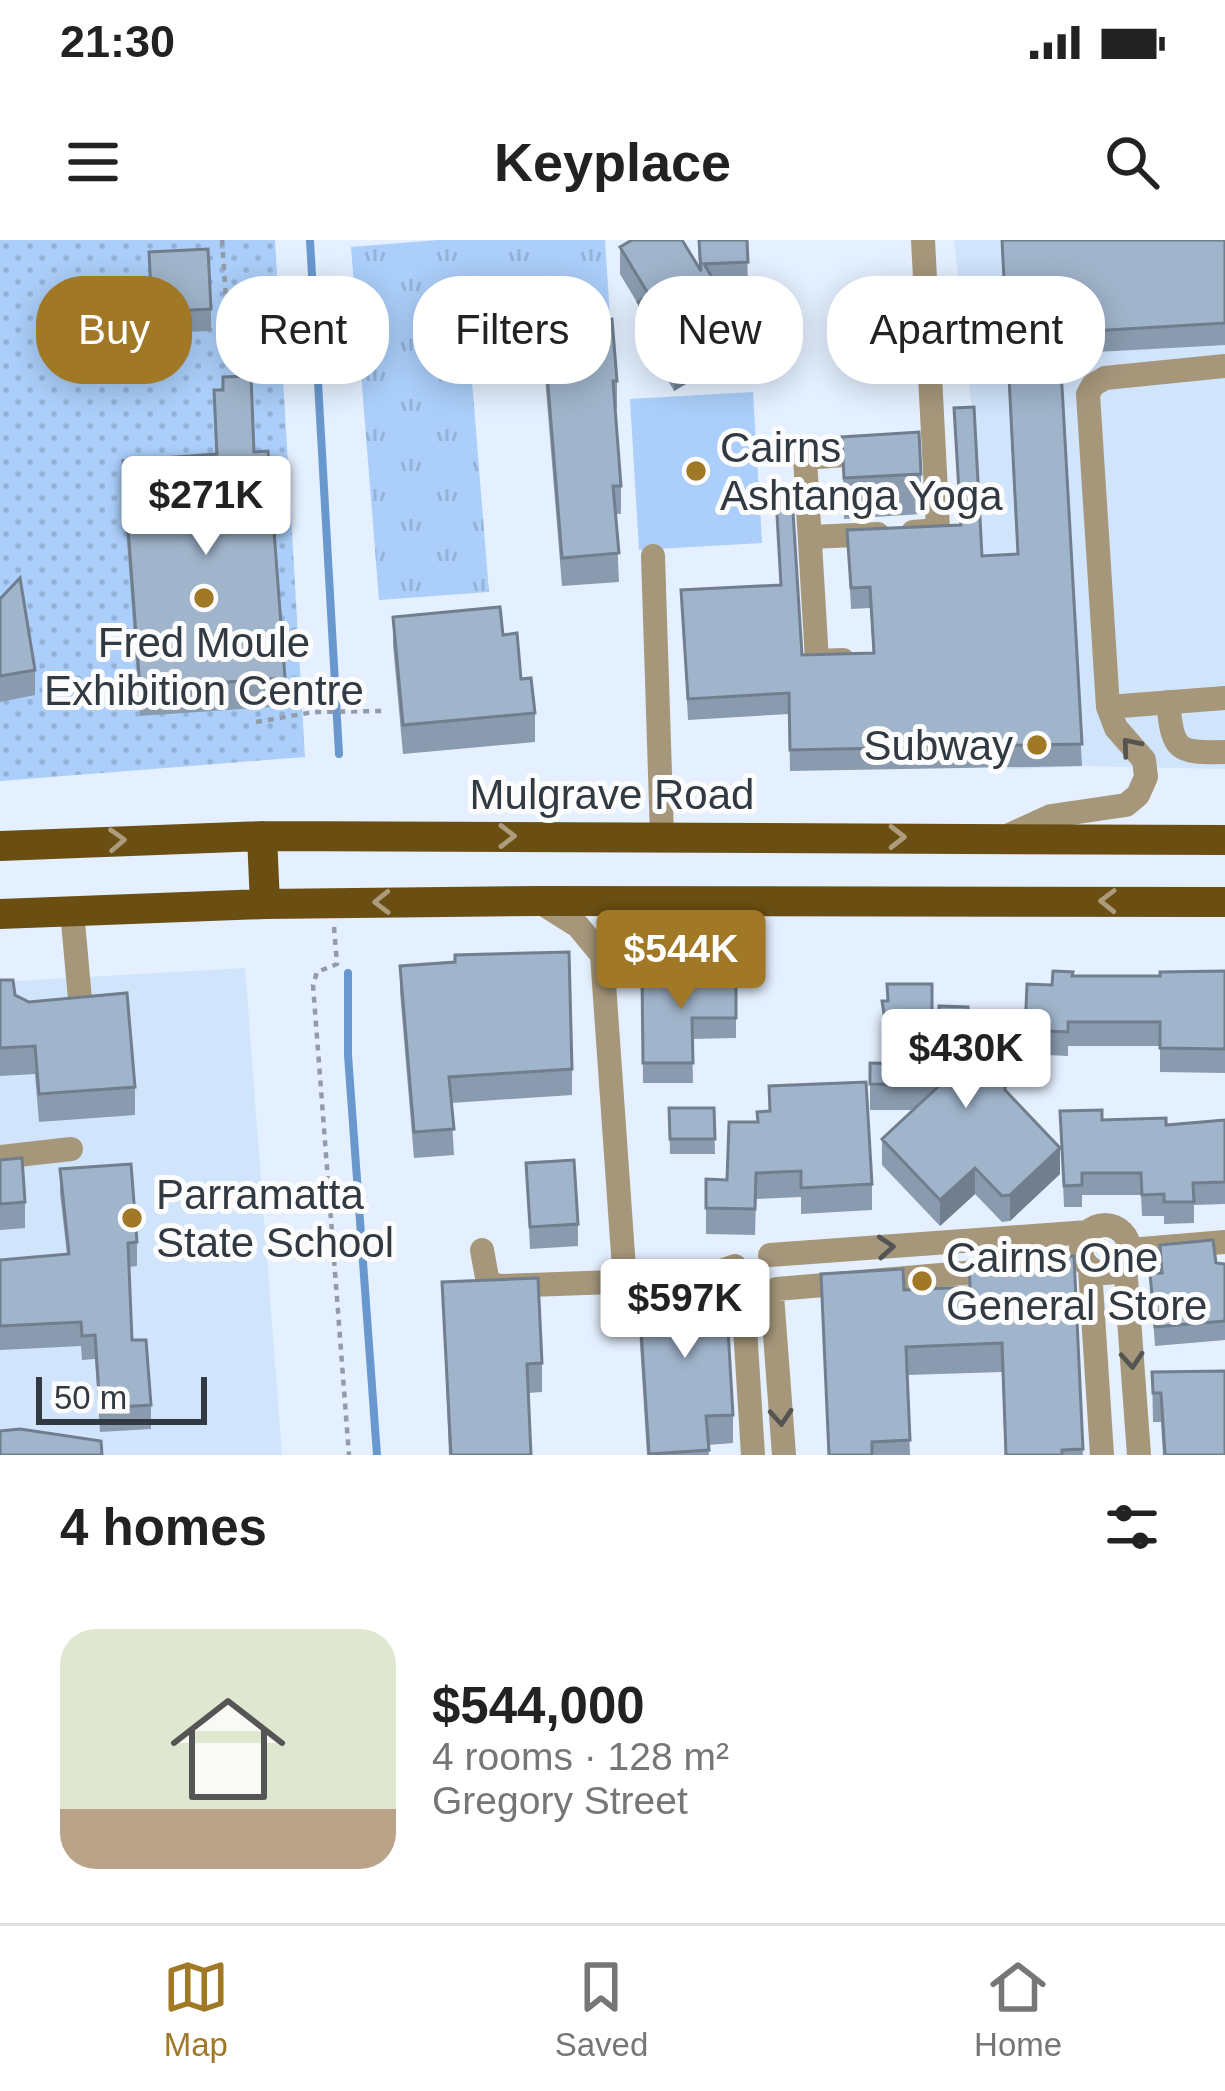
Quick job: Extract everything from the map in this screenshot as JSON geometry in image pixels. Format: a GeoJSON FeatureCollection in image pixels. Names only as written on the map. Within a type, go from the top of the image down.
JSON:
{"type":"FeatureCollection","features":[{"type":"Feature","properties":{"kind":"main road","name":"Mulgrave Road"},"geometry":{"type":"LineString","coordinates":[[0,847],[262,836],[1225,840]]}},
{"type":"Feature","properties":{"kind":"main road"},"geometry":{"type":"LineString","coordinates":[[262,836],[265,904]]}},
{"type":"Feature","properties":{"kind":"main road"},"geometry":{"type":"LineString","coordinates":[[0,914],[332,903],[1225,902]]}},
{"type":"Feature","properties":{"kind":"street"},"geometry":{"type":"LineString","coordinates":[[810,537],[938,530],[911,451],[923,240]]}},
{"type":"Feature","properties":{"kind":"street"},"geometry":{"type":"LineString","coordinates":[[1003,838],[1051,816],[1126,806],[1138,795],[1146,777],[1144,760],[1116,728],[1108,707],[1088,394],[1106,378],[1225,366]]}},
{"type":"Feature","properties":{"kind":"street"},"geometry":{"type":"LineString","coordinates":[[854,659],[817,661],[805,458],[911,451]]}},
{"type":"Feature","properties":{"kind":"street"},"geometry":{"type":"LineString","coordinates":[[653,556],[662,836]]}},
{"type":"Feature","properties":{"kind":"street"},"geometry":{"type":"LineString","coordinates":[[1108,707],[1225,698]]}},
{"type":"Feature","properties":{"kind":"street"},"geometry":{"type":"LineString","coordinates":[[1168,702],[1172,738],[1178,748],[1225,752]]}},
{"type":"Feature","properties":{"kind":"street"},"geometry":{"type":"LineString","coordinates":[[538,901],[578,926],[602,956],[625,1282]]}},
{"type":"Feature","properties":{"kind":"street"},"geometry":{"type":"LineString","coordinates":[[602,956],[626,931],[730,902]]}},
{"type":"Feature","properties":{"kind":"street"},"geometry":{"type":"LineString","coordinates":[[71,910],[81,1010]]}},
{"type":"Feature","properties":{"kind":"street"},"geometry":{"type":"LineString","coordinates":[[0,1157],[71,1149]]}},
{"type":"Feature","properties":{"kind":"street"},"geometry":{"type":"LineString","coordinates":[[753,1455],[738,1284],[754,1252],[770,1256],[1088,1232],[1103,1225],[1119,1229],[1127,1257],[1138,1455]]}},
{"type":"Feature","properties":{"kind":"street"},"geometry":{"type":"LineString","coordinates":[[1088,1232],[1079,1266],[1102,1455]]}},
{"type":"Feature","properties":{"kind":"street"},"geometry":{"type":"LineString","coordinates":[[1079,1266],[1112,1273],[1127,1257],[1225,1242]]}},
{"type":"Feature","properties":{"kind":"street"},"geometry":{"type":"LineString","coordinates":[[482,1250],[485,1278],[494,1286],[699,1279],[738,1284],[758,1300],[774,1292],[1014,1269]]}},
{"type":"Feature","properties":{"kind":"street"},"geometry":{"type":"LineString","coordinates":[[770,1256],[781,1274],[774,1292],[784,1455]]}},
{"type":"Feature","properties":{"kind":"path"},"geometry":{"type":"LineString","coordinates":[[222,240],[224,276]]}},
{"type":"Feature","properties":{"kind":"path"},"geometry":{"type":"LineString","coordinates":[[256,722],[314,712],[382,710]]}},
{"type":"Feature","properties":{"kind":"path"},"geometry":{"type":"LineString","coordinates":[[332,903],[337,964],[317,972],[313,985],[349,1455]]}},
{"type":"Feature","properties":{"kind":"shaded area"},"geometry":{"type":"Polygon","coordinates":[[[954,240],[1225,240],[1225,769],[1082,766],[994,770],[969,384],[1105,384],[1105,276],[958,276],[954,240]]]}},
{"type":"Feature","properties":{"kind":"shaded area","name":"Parramatta State School"},"geometry":{"type":"Polygon","coordinates":[[[245,968],[282,1455],[0,1455],[0,982],[245,968]]]}},
{"type":"Feature","properties":{"kind":"green space"},"geometry":{"type":"Polygon","coordinates":[[[0,240],[275,240],[277,276],[216,276],[216,384],[283,384],[305,757],[0,781],[0,240]]]}},
{"type":"Feature","properties":{"kind":"green space"},"geometry":{"type":"Polygon","coordinates":[[[438,240],[605,240],[607,276],[413,276],[413,384],[472,384],[489,592],[379,600],[362,384],[389,384],[389,276],[353,276],[351,247],[438,240]]]}},
{"type":"Feature","properties":{"kind":"green space","name":"Cairns Ashtanga Yoga"},"geometry":{"type":"Polygon","coordinates":[[[753,392],[762,543],[639,550],[630,399],[753,392]]]}},
{"type":"Feature","properties":{"kind":"building"},"geometry":{"type":"Polygon","coordinates":[[[632,240],[682,240],[701,271],[699,240],[747,240],[748,262],[704,264],[711,276],[638,276],[620,247],[632,240]]]}},
{"type":"Feature","properties":{"kind":"building"},"geometry":{"type":"Polygon","coordinates":[[[1002,240],[1225,240],[1225,323],[1105,330],[1105,276],[1004,276],[1002,240]]]}},
{"type":"Feature","properties":{"kind":"building"},"geometry":{"type":"Polygon","coordinates":[[[208,249],[211,309],[192,310],[192,276],[150,276],[149,252],[208,249]]]}},
{"type":"Feature","properties":{"kind":"building"},"geometry":{"type":"Polygon","coordinates":[[[611,319],[621,486],[613,486],[619,553],[562,558],[548,384],[611,384],[611,319]]]}},
{"type":"Feature","properties":{"kind":"building","name":"Fred Moule Exhibition Centre"},"geometry":{"type":"Polygon","coordinates":[[[223,384],[251,384],[254,452],[268,451],[285,678],[140,688],[123,461],[217,454],[214,390],[223,390],[223,384]]]}},
{"type":"Feature","properties":{"kind":"building"},"geometry":{"type":"Polygon","coordinates":[[[1009,384],[1062,384],[1082,744],[790,750],[789,693],[688,699],[681,590],[781,585],[776,497],[792,496],[802,655],[874,653],[870,587],[851,588],[847,530],[961,525],[954,408],[974,407],[982,556],[1018,554],[1009,384]]]}},
{"type":"Feature","properties":{"kind":"building"},"geometry":{"type":"Polygon","coordinates":[[[919,432],[921,474],[844,478],[842,437],[919,432]]]}},
{"type":"Feature","properties":{"kind":"building"},"geometry":{"type":"Polygon","coordinates":[[[20,578],[35,670],[0,676],[0,599],[20,578]]]}},
{"type":"Feature","properties":{"kind":"building"},"geometry":{"type":"Polygon","coordinates":[[[500,607],[503,635],[517,633],[521,679],[531,678],[535,713],[403,725],[393,617],[500,607]]]}},
{"type":"Feature","properties":{"kind":"building"},"geometry":{"type":"Polygon","coordinates":[[[569,952],[572,1069],[449,1077],[454,1129],[414,1132],[400,966],[455,962],[455,955],[569,952]]]}},
{"type":"Feature","properties":{"kind":"building"},"geometry":{"type":"Polygon","coordinates":[[[1053,971],[1073,972],[1072,976],[1160,976],[1160,972],[1225,971],[1225,1049],[1160,1048],[1160,1022],[1068,1022],[1068,1032],[1025,1030],[1027,984],[1052,985],[1053,971]]]}},
{"type":"Feature","properties":{"kind":"building"},"geometry":{"type":"Polygon","coordinates":[[[642,973],[736,976],[736,1018],[692,1018],[693,1063],[643,1063],[642,973]]]}},
{"type":"Feature","properties":{"kind":"building"},"geometry":{"type":"Polygon","coordinates":[[[0,980],[13,980],[15,995],[29,1002],[127,993],[135,1087],[39,1094],[35,1046],[0,1048],[0,980]]]}},
{"type":"Feature","properties":{"kind":"building"},"geometry":{"type":"Polygon","coordinates":[[[887,984],[932,984],[932,1033],[887,1033],[882,1001],[888,1001],[887,984]]]}},
{"type":"Feature","properties":{"kind":"building"},"geometry":{"type":"Polygon","coordinates":[[[939,1006],[968,1007],[968,1015],[1005,1016],[1005,1090],[1060,1148],[1010,1195],[1002,1196],[975,1168],[940,1200],[882,1139],[940,1085],[870,1084],[870,1063],[939,1064],[939,1006]]]}},
{"type":"Feature","properties":{"kind":"building"},"geometry":{"type":"Polygon","coordinates":[[[866,1082],[872,1184],[801,1188],[801,1171],[756,1173],[755,1209],[706,1208],[706,1179],[727,1180],[729,1122],[758,1122],[757,1112],[770,1111],[769,1086],[866,1082]]]}},
{"type":"Feature","properties":{"kind":"building"},"geometry":{"type":"Polygon","coordinates":[[[669,1108],[714,1108],[715,1139],[670,1139],[669,1108]]]}},
{"type":"Feature","properties":{"kind":"building"},"geometry":{"type":"Polygon","coordinates":[[[1102,1110],[1102,1120],[1166,1118],[1166,1125],[1225,1120],[1225,1182],[1193,1183],[1194,1202],[1164,1202],[1164,1194],[1142,1195],[1141,1173],[1082,1173],[1082,1185],[1064,1186],[1060,1111],[1102,1110]]]}},
{"type":"Feature","properties":{"kind":"building"},"geometry":{"type":"Polygon","coordinates":[[[22,1158],[25,1202],[0,1204],[0,1160],[22,1158]]]}},
{"type":"Feature","properties":{"kind":"building"},"geometry":{"type":"Polygon","coordinates":[[[574,1160],[578,1224],[530,1227],[526,1163],[574,1160]]]}},
{"type":"Feature","properties":{"kind":"building"},"geometry":{"type":"Polygon","coordinates":[[[131,1164],[137,1242],[128,1243],[132,1340],[146,1340],[151,1405],[100,1408],[95,1335],[82,1336],[81,1322],[0,1326],[0,1260],[69,1254],[60,1169],[131,1164]]]}},
{"type":"Feature","properties":{"kind":"building"},"geometry":{"type":"Polygon","coordinates":[[[1213,1240],[1216,1263],[1225,1264],[1225,1321],[1155,1327],[1150,1274],[1162,1273],[1160,1245],[1213,1240]]]}},
{"type":"Feature","properties":{"kind":"building"},"geometry":{"type":"Polygon","coordinates":[[[1074,1256],[1083,1449],[1062,1450],[1062,1455],[1006,1455],[1002,1343],[906,1347],[910,1440],[872,1442],[872,1455],[829,1455],[821,1274],[903,1269],[904,1290],[970,1287],[969,1261],[1074,1256]]]}},
{"type":"Feature","properties":{"kind":"building"},"geometry":{"type":"Polygon","coordinates":[[[538,1278],[542,1363],[527,1364],[531,1455],[451,1455],[442,1282],[538,1278]]]}},
{"type":"Feature","properties":{"kind":"building"},"geometry":{"type":"Polygon","coordinates":[[[725,1278],[733,1415],[706,1416],[709,1450],[649,1454],[638,1283],[725,1278]]]}},
{"type":"Feature","properties":{"kind":"building"},"geometry":{"type":"Polygon","coordinates":[[[1225,1371],[1225,1455],[1165,1455],[1161,1393],[1153,1393],[1152,1372],[1225,1371]]]}},
{"type":"Feature","properties":{"kind":"building"},"geometry":{"type":"Polygon","coordinates":[[[20,1429],[101,1441],[102,1455],[0,1455],[0,1431],[20,1429]]]}},
{"type":"Feature","properties":{"kind":"waterway"},"geometry":{"type":"LineString","coordinates":[[310,240],[339,754]]}},
{"type":"Feature","properties":{"kind":"waterway"},"geometry":{"type":"LineString","coordinates":[[348,973],[348,1055],[377,1455]]}},
{"type":"Feature","properties":{"kind":"place","name":"Cairns Ashtanga Yoga"},"geometry":{"type":"Point","coordinates":[696,471]}},
{"type":"Feature","properties":{"kind":"place","name":"Fred Moule Exhibition Centre"},"geometry":{"type":"Point","coordinates":[204,598]}},
{"type":"Feature","properties":{"kind":"place","name":"Subway"},"geometry":{"type":"Point","coordinates":[1037,745]}},
{"type":"Feature","properties":{"kind":"place","name":"Parramatta State School"},"geometry":{"type":"Point","coordinates":[132,1218]}},
{"type":"Feature","properties":{"kind":"place","name":"Cairns One General Store"},"geometry":{"type":"Point","coordinates":[922,1281]}}]}
